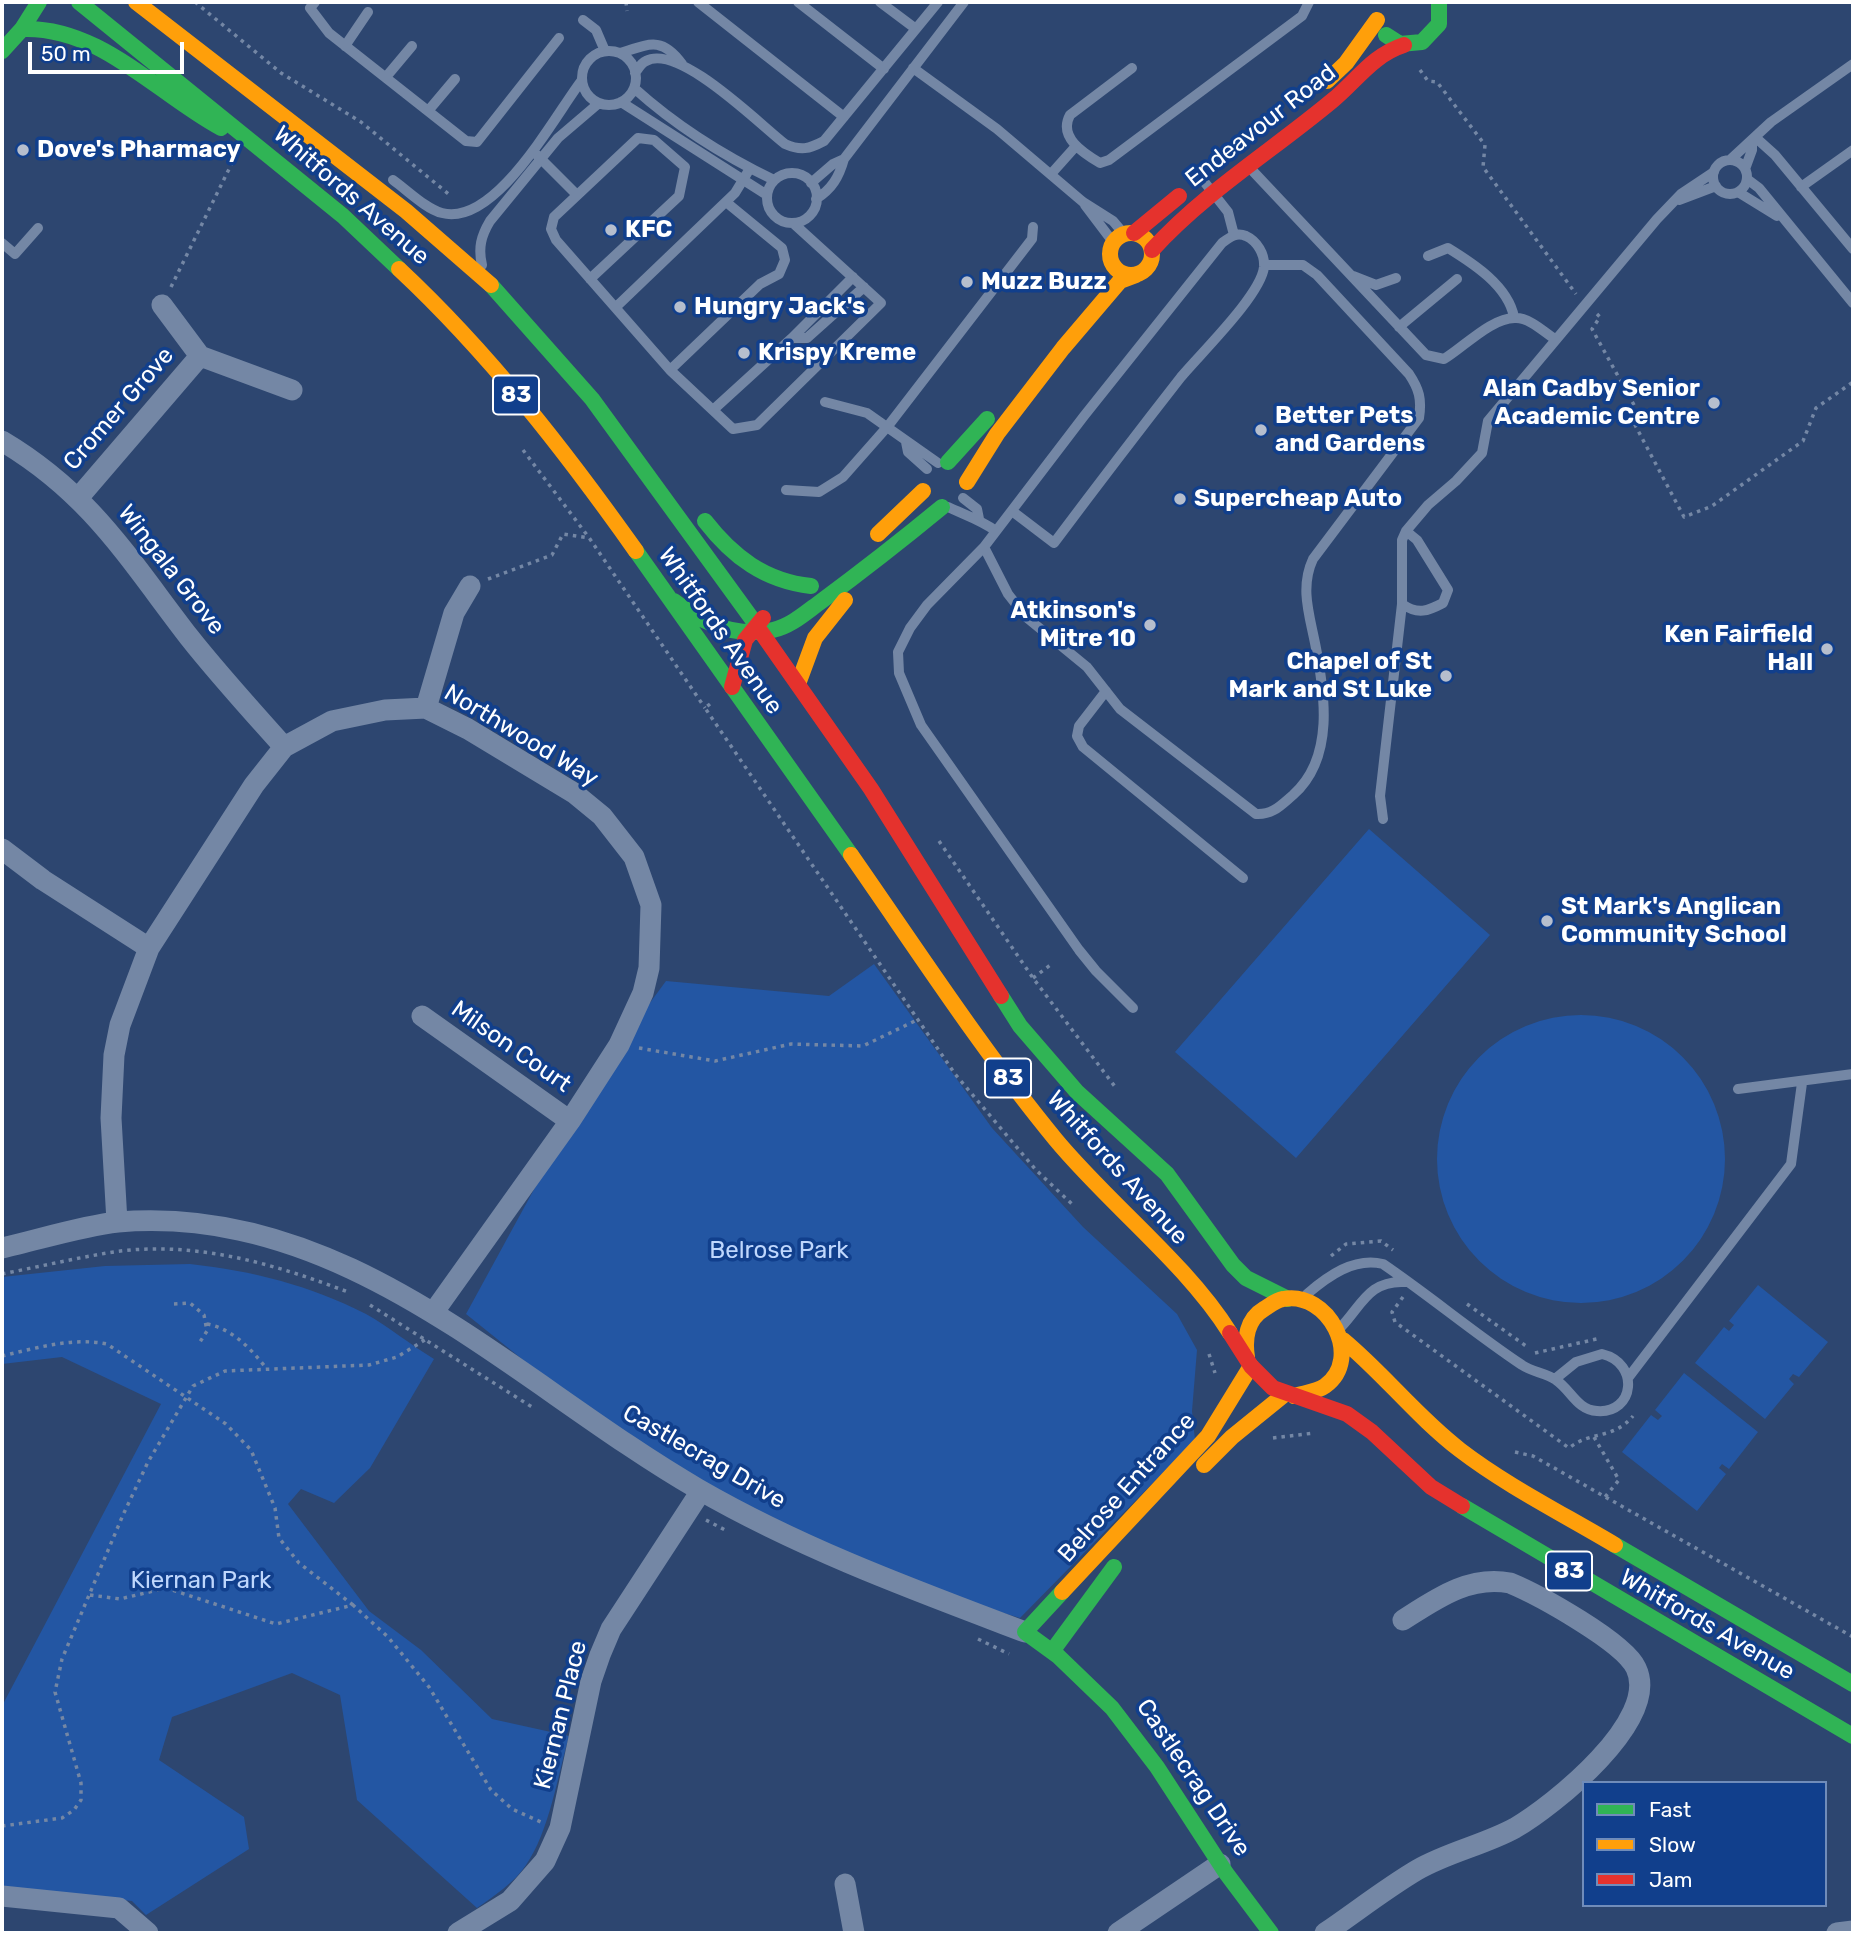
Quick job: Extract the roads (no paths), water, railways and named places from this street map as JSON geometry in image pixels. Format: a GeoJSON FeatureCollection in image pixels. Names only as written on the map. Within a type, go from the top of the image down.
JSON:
{"type":"FeatureCollection","features":[{"type":"Feature","properties":{"kind":"main road"},"geometry":{"type":"LineString","coordinates":[[2,51],[22,29],[39,2]]}},
{"type":"Feature","properties":{"kind":"main road","name":"Whitfords Avenue"},"geometry":{"type":"LineString","coordinates":[[79,2],[260,146],[384,253],[463,334],[580,472],[950,998],[1043,1124],[1105,1197],[1190,1281],[1263,1380],[1289,1395],[1347,1414],[1372,1432],[1431,1487],[1853,1736]]}},
{"type":"Feature","properties":{"kind":"main road","name":"Whitfords Avenue"},"geometry":{"type":"LineString","coordinates":[[136,2],[406,211],[485,280],[546,344],[625,442],[756,629],[798,684],[870,789],[1020,1026],[1077,1093],[1132,1139],[1167,1174],[1233,1265],[1246,1278],[1322,1311],[1403,1401],[1460,1450],[1516,1487],[1853,1684]]}},
{"type":"Feature","properties":{"kind":"main road"},"geometry":{"type":"LineString","coordinates":[[1438,2],[1439,24]]}},
{"type":"Feature","properties":{"kind":"main road"},"geometry":{"type":"LineString","coordinates":[[1439,24],[1455,2]]}},
{"type":"Feature","properties":{"kind":"main road"},"geometry":{"type":"LineString","coordinates":[[1378,3],[1377,20],[1389,39],[1404,45]]}},
{"type":"Feature","properties":{"kind":"main road","name":"Endeavour Road"},"geometry":{"type":"LineString","coordinates":[[1319,88],[1346,63],[1377,20]]}},
{"type":"Feature","properties":{"kind":"main road","name":"Endeavour Road"},"geometry":{"type":"LineString","coordinates":[[1152,250],[1177,221],[1336,98],[1384,54],[1404,45],[1425,41],[1439,24]]}},
{"type":"Feature","properties":{"kind":"main road"},"geometry":{"type":"LineString","coordinates":[[22,29],[39,26],[95,45],[190,113],[260,146]]}},
{"type":"Feature","properties":{"kind":"main road","name":"Endeavour Road"},"geometry":{"type":"LineString","coordinates":[[1124,236],[1207,175]]}},
{"type":"Feature","properties":{"kind":"main road"},"geometry":{"type":"LineString","coordinates":[[665,594],[688,614],[711,626],[737,632],[756,629],[794,621],[897,546],[965,490],[997,435],[1071,338],[1120,281],[1149,266],[1152,250],[1144,237],[1124,236],[1097,278]]}},
{"type":"Feature","properties":{"kind":"main road"},"geometry":{"type":"LineString","coordinates":[[1110,260],[1120,273],[1136,275]]}},
{"type":"Feature","properties":{"kind":"main road"},"geometry":{"type":"LineString","coordinates":[[945,507],[930,502],[922,484],[938,465],[966,444],[1055,332]]}},
{"type":"Feature","properties":{"kind":"main road"},"geometry":{"type":"LineString","coordinates":[[625,442],[651,452]]}},
{"type":"Feature","properties":{"kind":"main road"},"geometry":{"type":"LineString","coordinates":[[938,465],[961,469],[965,490]]}},
{"type":"Feature","properties":{"kind":"main road"},"geometry":{"type":"LineString","coordinates":[[869,542],[923,491]]}},
{"type":"Feature","properties":{"kind":"main road"},"geometry":{"type":"LineString","coordinates":[[696,508],[727,549],[765,575],[789,585],[816,582],[793,597]]}},
{"type":"Feature","properties":{"kind":"main road"},"geometry":{"type":"LineString","coordinates":[[798,684],[808,649],[818,629],[839,605],[917,539],[918,527]]}},
{"type":"Feature","properties":{"kind":"main road"},"geometry":{"type":"LineString","coordinates":[[732,687],[739,656],[756,629],[775,609]]}},
{"type":"Feature","properties":{"kind":"main road"},"geometry":{"type":"LineString","coordinates":[[1249,1361],[1247,1332],[1253,1319],[1269,1305],[1293,1299]]}},
{"type":"Feature","properties":{"kind":"main road"},"geometry":{"type":"LineString","coordinates":[[1289,1395],[1307,1395],[1329,1383],[1342,1362],[1341,1335]]}},
{"type":"Feature","properties":{"kind":"main road","name":"Belrose Entrance"},"geometry":{"type":"LineString","coordinates":[[1026,1632],[1208,1436],[1249,1361]]}},
{"type":"Feature","properties":{"kind":"main road","name":"Belrose Entrance"},"geometry":{"type":"LineString","coordinates":[[1196,1474],[1232,1437],[1289,1395]]}},
{"type":"Feature","properties":{"kind":"main road","name":"Belrose Entrance"},"geometry":{"type":"LineString","coordinates":[[1054,1650],[1092,1593],[1124,1555]]}},
{"type":"Feature","properties":{"kind":"main road","name":"Castlecrag Drive"},"geometry":{"type":"LineString","coordinates":[[1026,1632],[1054,1650],[1108,1702],[1149,1751],[1220,1864],[1271,1933]]}},
{"type":"Feature","properties":{"kind":"street","name":"Cromer Grove"},"geometry":{"type":"LineString","coordinates":[[162,305],[200,356],[292,390]]}},
{"type":"Feature","properties":{"kind":"street","name":"Cromer Grove"},"geometry":{"type":"LineString","coordinates":[[79,497],[200,356]]}},
{"type":"Feature","properties":{"kind":"street","name":"Wingala Grove"},"geometry":{"type":"LineString","coordinates":[[2,442],[79,497],[131,558],[205,657],[284,747]]}},
{"type":"Feature","properties":{"kind":"street"},"geometry":{"type":"LineString","coordinates":[[426,708],[454,613],[470,586]]}},
{"type":"Feature","properties":{"kind":"street","name":"Northwood Way"},"geometry":{"type":"LineString","coordinates":[[117,1222],[111,1118],[114,1055],[120,1024],[149,948],[254,785],[284,747],[309,731],[344,717],[384,710],[426,708],[468,729],[574,793],[602,816],[634,858],[651,905],[649,968],[643,993],[619,1045],[570,1121],[433,1313]]}},
{"type":"Feature","properties":{"kind":"street"},"geometry":{"type":"LineString","coordinates":[[2,849],[43,880],[149,948]]}},
{"type":"Feature","properties":{"kind":"street","name":"Milson Court"},"geometry":{"type":"LineString","coordinates":[[422,1016],[570,1121]]}},
{"type":"Feature","properties":{"kind":"street","name":"Castlecrag Drive"},"geometry":{"type":"LineString","coordinates":[[2,1248],[117,1222],[216,1227],[292,1244],[368,1274],[433,1313],[628,1446],[701,1491],[850,1566],[1026,1632]]}},
{"type":"Feature","properties":{"kind":"street","name":"Kiernan Place"},"geometry":{"type":"LineString","coordinates":[[458,1933],[510,1900],[529,1882],[545,1861],[560,1828],[591,1681],[600,1655],[611,1629],[701,1491]]}},
{"type":"Feature","properties":{"kind":"street"},"geometry":{"type":"LineString","coordinates":[[1325,1933],[1417,1870],[1448,1854],[1511,1829],[1545,1809],[1615,1740],[1635,1710],[1639,1696],[1637,1669],[1619,1649],[1510,1583],[1497,1580],[1466,1585],[1403,1620]]}},
{"type":"Feature","properties":{"kind":"street"},"geometry":{"type":"LineString","coordinates":[[1118,1933],[1220,1864]]}},
{"type":"Feature","properties":{"kind":"street"},"geometry":{"type":"LineString","coordinates":[[845,1884],[854,1933]]}},
{"type":"Feature","properties":{"kind":"street"},"geometry":{"type":"LineString","coordinates":[[2,1896],[119,1908],[141,1924],[148,1933]]}},
{"type":"Feature","properties":{"kind":"street"},"geometry":{"type":"LineString","coordinates":[[1837,1933],[1853,1931]]}},
{"type":"Feature","properties":{"kind":"lane"},"geometry":{"type":"LineString","coordinates":[[315,2],[310,8],[319,23],[466,141],[477,142],[559,38]]}},
{"type":"Feature","properties":{"kind":"lane"},"geometry":{"type":"LineString","coordinates":[[698,2],[844,117]]}},
{"type":"Feature","properties":{"kind":"lane"},"geometry":{"type":"LineString","coordinates":[[798,2],[884,68]]}},
{"type":"Feature","properties":{"kind":"lane"},"geometry":{"type":"LineString","coordinates":[[880,2],[916,29]]}},
{"type":"Feature","properties":{"kind":"lane"},"geometry":{"type":"LineString","coordinates":[[620,54],[657,44],[673,51],[682,64],[709,82],[785,144],[799,150],[824,141],[939,2]]}},
{"type":"Feature","properties":{"kind":"lane"},"geometry":{"type":"LineString","coordinates":[[816,199],[827,192],[839,175],[844,159],[964,2]]}},
{"type":"Feature","properties":{"kind":"lane"},"geometry":{"type":"LineString","coordinates":[[1132,68],[1070,115],[1065,123],[1067,133],[1076,146],[1100,163],[1109,160],[1302,16],[1309,2]]}},
{"type":"Feature","properties":{"kind":"lane"},"geometry":{"type":"LineString","coordinates":[[345,46],[368,12]]}},
{"type":"Feature","properties":{"kind":"lane"},"geometry":{"type":"LineString","coordinates":[[583,20],[596,30],[605,51]]}},
{"type":"Feature","properties":{"kind":"lane"},"geometry":{"type":"LineString","coordinates":[[386,77],[412,46]]}},
{"type":"Feature","properties":{"kind":"lane"},"geometry":{"type":"LineString","coordinates":[[485,280],[480,254],[482,234],[537,155],[582,80],[588,61],[605,51],[620,54],[630,61],[635,73],[634,88],[621,102]]}},
{"type":"Feature","properties":{"kind":"lane"},"geometry":{"type":"LineString","coordinates":[[635,73],[643,62],[654,59],[682,64]]}},
{"type":"Feature","properties":{"kind":"lane"},"geometry":{"type":"LineString","coordinates":[[1383,819],[1380,796],[1402,604],[1400,566],[1406,531],[1482,453],[1488,421],[1555,338],[1676,201],[1696,181],[1714,172],[1718,165],[1730,160],[1753,139],[1853,64]]}},
{"type":"Feature","properties":{"kind":"lane"},"geometry":{"type":"LineString","coordinates":[[913,68],[997,129],[1124,236]]}},
{"type":"Feature","properties":{"kind":"lane"},"geometry":{"type":"LineString","coordinates":[[428,111],[455,79]]}},
{"type":"Feature","properties":{"kind":"lane"},"geometry":{"type":"LineString","coordinates":[[582,80],[586,94],[598,103]]}},
{"type":"Feature","properties":{"kind":"lane"},"geometry":{"type":"LineString","coordinates":[[634,88],[654,107],[749,170],[774,180],[793,173],[811,183],[816,199],[812,212],[797,222]]}},
{"type":"Feature","properties":{"kind":"lane"},"geometry":{"type":"LineString","coordinates":[[384,173],[438,212],[455,214],[469,211],[494,193],[598,103],[621,102],[767,195]]}},
{"type":"Feature","properties":{"kind":"lane"},"geometry":{"type":"LineString","coordinates":[[271,106],[331,135]]}},
{"type":"Feature","properties":{"kind":"lane"},"geometry":{"type":"LineString","coordinates":[[590,279],[679,196],[685,167],[654,140],[638,138],[554,217],[551,229],[556,240],[590,279],[615,307],[670,370],[733,429],[757,425],[881,303],[805,234],[797,222],[773,215],[767,195],[774,180]]}},
{"type":"Feature","properties":{"kind":"lane"},"geometry":{"type":"LineString","coordinates":[[1738,192],[1746,174],[1753,139]]}},
{"type":"Feature","properties":{"kind":"lane"},"geometry":{"type":"LineString","coordinates":[[1753,139],[1801,187],[1853,248]]}},
{"type":"Feature","properties":{"kind":"lane"},"geometry":{"type":"LineString","coordinates":[[1051,174],[1076,146]]}},
{"type":"Feature","properties":{"kind":"lane"},"geometry":{"type":"LineString","coordinates":[[1801,187],[1853,150]]}},
{"type":"Feature","properties":{"kind":"lane"},"geometry":{"type":"LineString","coordinates":[[537,155],[577,195]]}},
{"type":"Feature","properties":{"kind":"lane"},"geometry":{"type":"LineString","coordinates":[[811,183],[833,164],[844,159]]}},
{"type":"Feature","properties":{"kind":"lane"},"geometry":{"type":"LineString","coordinates":[[1730,160],[1759,188],[1853,303]]}},
{"type":"Feature","properties":{"kind":"lane"},"geometry":{"type":"LineString","coordinates":[[1248,165],[1426,355],[1444,359],[1490,327],[1514,317],[1525,320],[1555,338]]}},
{"type":"Feature","properties":{"kind":"lane"},"geometry":{"type":"LineString","coordinates":[[615,307],[726,202],[749,170]]}},
{"type":"Feature","properties":{"kind":"lane"},"geometry":{"type":"LineString","coordinates":[[1714,172],[1716,186],[1726,193],[1738,192],[1785,222]]}},
{"type":"Feature","properties":{"kind":"lane"},"geometry":{"type":"LineString","coordinates":[[1207,175],[1213,193],[1228,212],[1234,235]]}},
{"type":"Feature","properties":{"kind":"lane"},"geometry":{"type":"LineString","coordinates":[[1676,201],[1716,186]]}},
{"type":"Feature","properties":{"kind":"lane"},"geometry":{"type":"LineString","coordinates":[[670,370],[760,284],[779,274],[783,267],[782,248],[726,202]]}},
{"type":"Feature","properties":{"kind":"lane"},"geometry":{"type":"LineString","coordinates":[[786,490],[819,492],[830,488],[844,477],[888,426],[1032,239],[1033,227]]}},
{"type":"Feature","properties":{"kind":"lane"},"geometry":{"type":"LineString","coordinates":[[2,243],[15,254],[38,228]]}},
{"type":"Feature","properties":{"kind":"lane"},"geometry":{"type":"LineString","coordinates":[[1012,511],[1054,542],[1176,384],[1231,320],[1260,279],[1264,265],[1258,245],[1242,234],[1234,235],[1191,280],[984,547],[909,628],[898,652],[899,673],[921,725],[1079,950],[1133,1008]]}},
{"type":"Feature","properties":{"kind":"lane"},"geometry":{"type":"LineString","coordinates":[[1428,256],[1448,248],[1462,257],[1506,294],[1514,317]]}},
{"type":"Feature","properties":{"kind":"lane"},"geometry":{"type":"LineString","coordinates":[[984,547],[1008,594],[1026,617],[1087,667],[1120,709],[1256,814],[1266,815],[1276,810],[1297,792],[1313,774],[1322,753],[1323,722],[1317,654],[1305,591],[1306,575],[1313,559],[1419,418],[1422,404],[1418,388],[1409,374],[1317,275],[1303,265],[1264,265]]}},
{"type":"Feature","properties":{"kind":"lane"},"geometry":{"type":"LineString","coordinates":[[1353,276],[1377,285],[1396,278]]}},
{"type":"Feature","properties":{"kind":"lane"},"geometry":{"type":"LineString","coordinates":[[713,410],[792,338],[853,277]]}},
{"type":"Feature","properties":{"kind":"lane"},"geometry":{"type":"LineString","coordinates":[[1399,327],[1457,279]]}},
{"type":"Feature","properties":{"kind":"lane"},"geometry":{"type":"LineString","coordinates":[[792,338],[807,338],[864,287]]}},
{"type":"Feature","properties":{"kind":"lane"},"geometry":{"type":"LineString","coordinates":[[825,402],[867,413],[906,442],[908,452],[938,465]]}},
{"type":"Feature","properties":{"kind":"lane"},"geometry":{"type":"LineString","coordinates":[[965,490],[978,509],[979,519]]}},
{"type":"Feature","properties":{"kind":"lane"},"geometry":{"type":"LineString","coordinates":[[945,507],[970,519],[979,519],[996,531]]}},
{"type":"Feature","properties":{"kind":"lane"},"geometry":{"type":"LineString","coordinates":[[1402,604],[1410,610],[1426,612],[1444,603],[1448,590],[1417,540],[1406,531]]}},
{"type":"Feature","properties":{"kind":"lane"},"geometry":{"type":"LineString","coordinates":[[1106,691],[1079,726],[1077,736],[1083,747],[1243,878]]}},
{"type":"Feature","properties":{"kind":"lane"},"geometry":{"type":"LineString","coordinates":[[1738,1089],[1802,1083],[1853,1074]]}},
{"type":"Feature","properties":{"kind":"lane"},"geometry":{"type":"LineString","coordinates":[[1628,1378],[1791,1164],[1802,1083]]}},
{"type":"Feature","properties":{"kind":"lane"},"geometry":{"type":"LineString","coordinates":[[1293,1299],[1337,1272],[1369,1261],[1383,1264],[1525,1367],[1555,1379],[1582,1406],[1602,1411],[1619,1404],[1628,1388],[1628,1378],[1619,1361],[1602,1354],[1576,1362],[1555,1379]]}},
{"type":"Feature","properties":{"kind":"lane"},"geometry":{"type":"LineString","coordinates":[[1341,1335],[1371,1289],[1390,1281],[1405,1282]]}},
{"type":"Feature","properties":{"kind":"place","name":"Dove's Pharmacy"},"geometry":{"type":"Point","coordinates":[23,150]}},
{"type":"Feature","properties":{"kind":"place","name":"KFC"},"geometry":{"type":"Point","coordinates":[611,230]}},
{"type":"Feature","properties":{"kind":"place","name":"Muzz Buzz"},"geometry":{"type":"Point","coordinates":[967,282]}},
{"type":"Feature","properties":{"kind":"place","name":"Hungry Jack's"},"geometry":{"type":"Point","coordinates":[680,307]}},
{"type":"Feature","properties":{"kind":"place","name":"Krispy Kreme"},"geometry":{"type":"Point","coordinates":[744,353]}},
{"type":"Feature","properties":{"kind":"place","name":"Alan Cadby Senior Academic Centre"},"geometry":{"type":"Point","coordinates":[1714,403]}},
{"type":"Feature","properties":{"kind":"place","name":"Better Pets and Gardens"},"geometry":{"type":"Point","coordinates":[1261,430]}},
{"type":"Feature","properties":{"kind":"place","name":"Supercheap Auto"},"geometry":{"type":"Point","coordinates":[1180,499]}},
{"type":"Feature","properties":{"kind":"place","name":"Atkinson's Mitre 10"},"geometry":{"type":"Point","coordinates":[1150,625]}},
{"type":"Feature","properties":{"kind":"place","name":"Ken Fairfield Hall"},"geometry":{"type":"Point","coordinates":[1827,649]}},
{"type":"Feature","properties":{"kind":"place","name":"Chapel of St Mark and St Luke"},"geometry":{"type":"Point","coordinates":[1446,676]}},
{"type":"Feature","properties":{"kind":"place","name":"St Mark's Anglican Community School"},"geometry":{"type":"Point","coordinates":[1547,921]}},
{"type":"Feature","properties":{"kind":"park label","name":"Belrose Park"},"geometry":{"type":"Point","coordinates":[779,1251]}},
{"type":"Feature","properties":{"kind":"park label","name":"Kiernan Park"},"geometry":{"type":"Point","coordinates":[201,1581]}}]}
